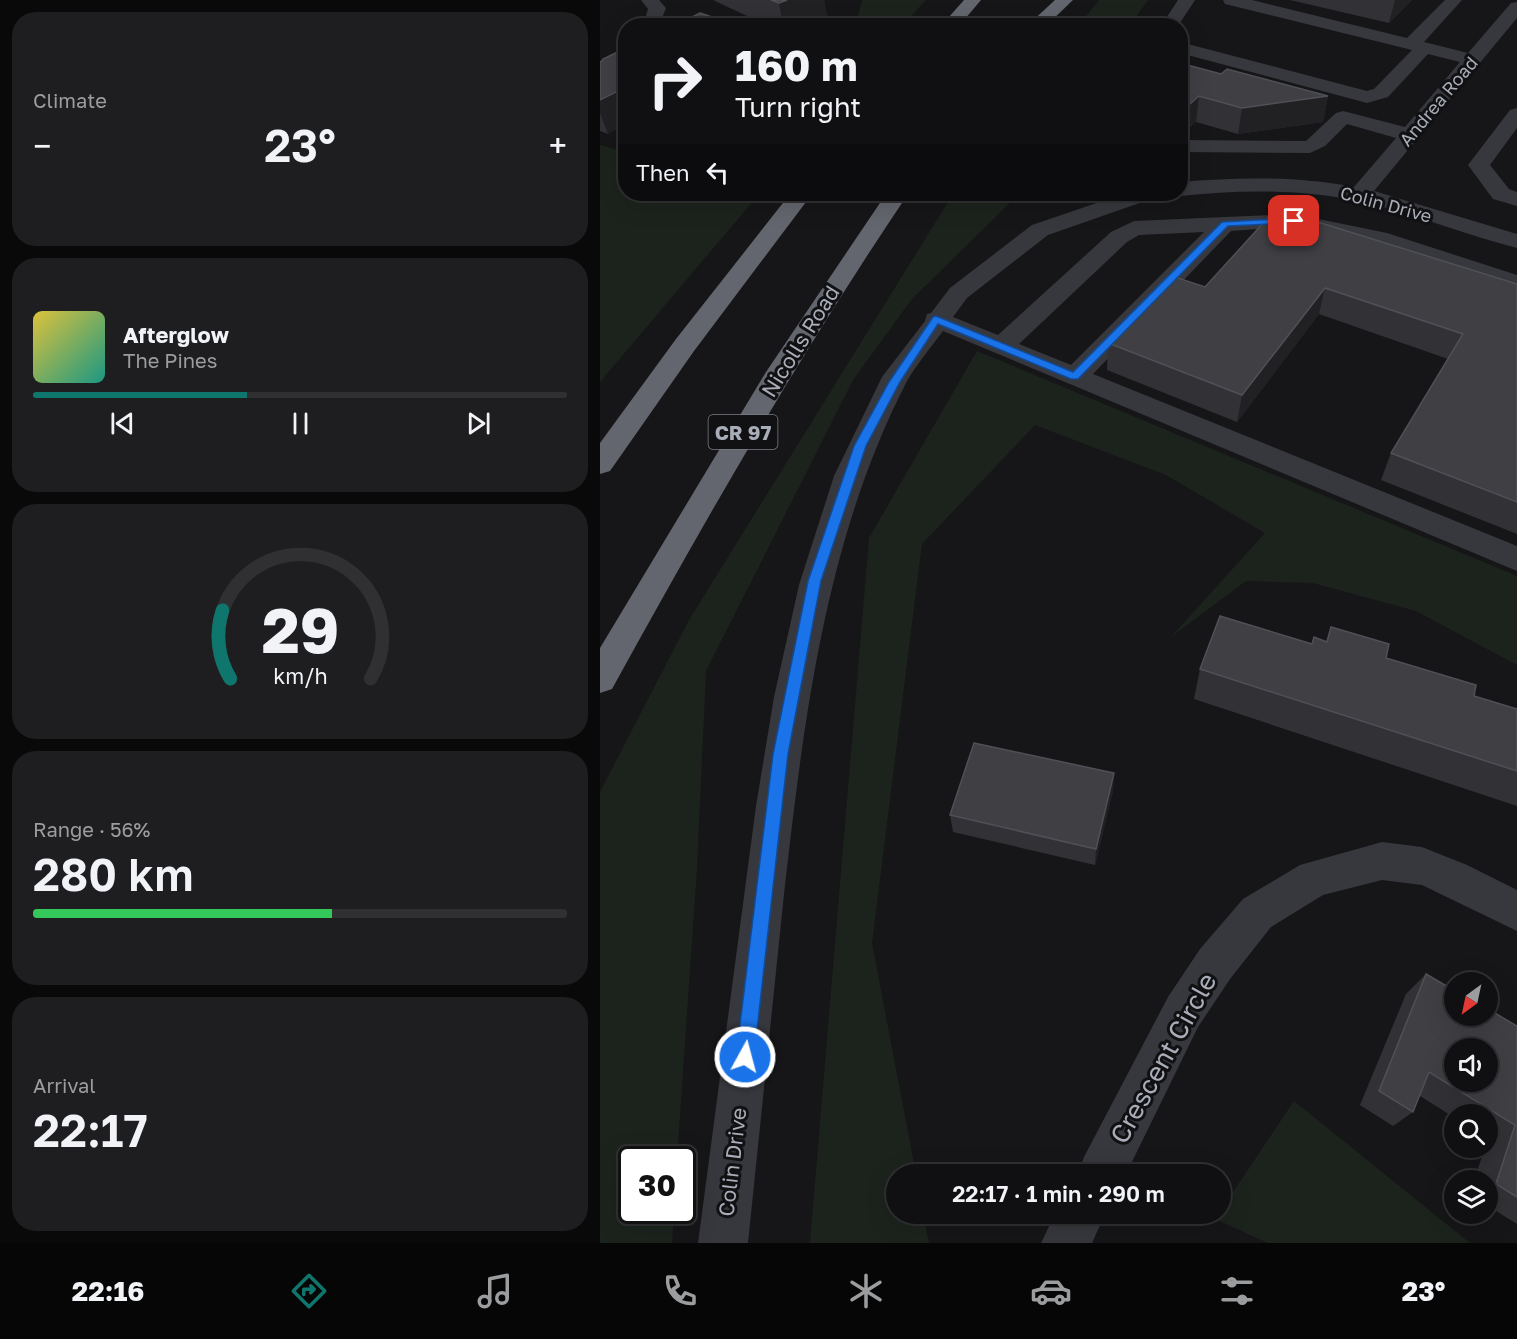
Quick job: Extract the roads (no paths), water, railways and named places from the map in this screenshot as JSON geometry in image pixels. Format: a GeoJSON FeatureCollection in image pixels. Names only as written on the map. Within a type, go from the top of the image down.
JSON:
{"type":"FeatureCollection","features":[{"type":"Feature","properties":{"kind":"highway"},"geometry":{"type":"LineString","coordinates":[[956,18],[973,0]]}},
{"type":"Feature","properties":{"kind":"highway"},"geometry":{"type":"LineString","coordinates":[[1032,18],[1047,0]]}},
{"type":"Feature","properties":{"kind":"highway"},"geometry":{"type":"LineString","coordinates":[[1044,18],[1065,0]]}},
{"type":"Feature","properties":{"kind":"highway"},"geometry":{"type":"LineString","coordinates":[[600,464],[685,345],[796,201]]}},
{"type":"Feature","properties":{"kind":"highway","name":"Nicolls Road"},"geometry":{"type":"LineString","coordinates":[[600,679],[739,438],[806,330],[892,201]]}},
{"type":"Feature","properties":{"kind":"street"},"geometry":{"type":"LineString","coordinates":[[649,0],[657,8],[654,18]]}},
{"type":"Feature","properties":{"kind":"street"},"geometry":{"type":"LineString","coordinates":[[1175,18],[1187,0]]}},
{"type":"Feature","properties":{"kind":"street"},"geometry":{"type":"LineString","coordinates":[[1231,0],[1473,60]]}},
{"type":"Feature","properties":{"kind":"street"},"geometry":{"type":"LineString","coordinates":[[1188,49],[1367,97],[1376,96],[1381,93],[1454,0]]}},
{"type":"Feature","properties":{"kind":"street","name":"Andrea Road"},"geometry":{"type":"LineString","coordinates":[[1359,195],[1516,11]]}},
{"type":"Feature","properties":{"kind":"street"},"geometry":{"type":"LineString","coordinates":[[1322,111],[1410,135]]}},
{"type":"Feature","properties":{"kind":"street"},"geometry":{"type":"LineString","coordinates":[[1517,114],[1479,165],[1501,194],[1517,199]]}},
{"type":"Feature","properties":{"kind":"street"},"geometry":{"type":"LineString","coordinates":[[1188,147],[1310,147],[1344,117]]}},
{"type":"Feature","properties":{"kind":"street","name":"Colin Drive"},"geometry":{"type":"LineString","coordinates":[[1188,189],[1286,185],[1320,188],[1359,195],[1517,241]]}},
{"type":"Feature","properties":{"kind":"street","name":"Colin Drive"},"geometry":{"type":"LineString","coordinates":[[723,1243],[781,754],[815,581],[860,446],[894,382],[936,319],[988,263],[1017,242],[1052,223],[1106,201]]}},
{"type":"Feature","properties":{"kind":"street"},"geometry":{"type":"LineString","coordinates":[[1002,346],[1125,232],[1134,228],[1294,221],[1332,226],[1517,283]]}},
{"type":"Feature","properties":{"kind":"street"},"geometry":{"type":"LineString","coordinates":[[1074,376],[1225,224]]}},
{"type":"Feature","properties":{"kind":"street"},"geometry":{"type":"LineString","coordinates":[[936,319],[1517,559]]}},
{"type":"Feature","properties":{"kind":"street","name":"Crescent Circle"},"geometry":{"type":"LineString","coordinates":[[1106,1164],[1183,1012],[1215,964],[1257,913],[1314,878],[1382,861],[1422,866],[1453,878],[1517,911]]}},
{"type":"Feature","properties":{"kind":"street"},"geometry":{"type":"LineString","coordinates":[[1066,1243],[1076,1224]]}}]}
